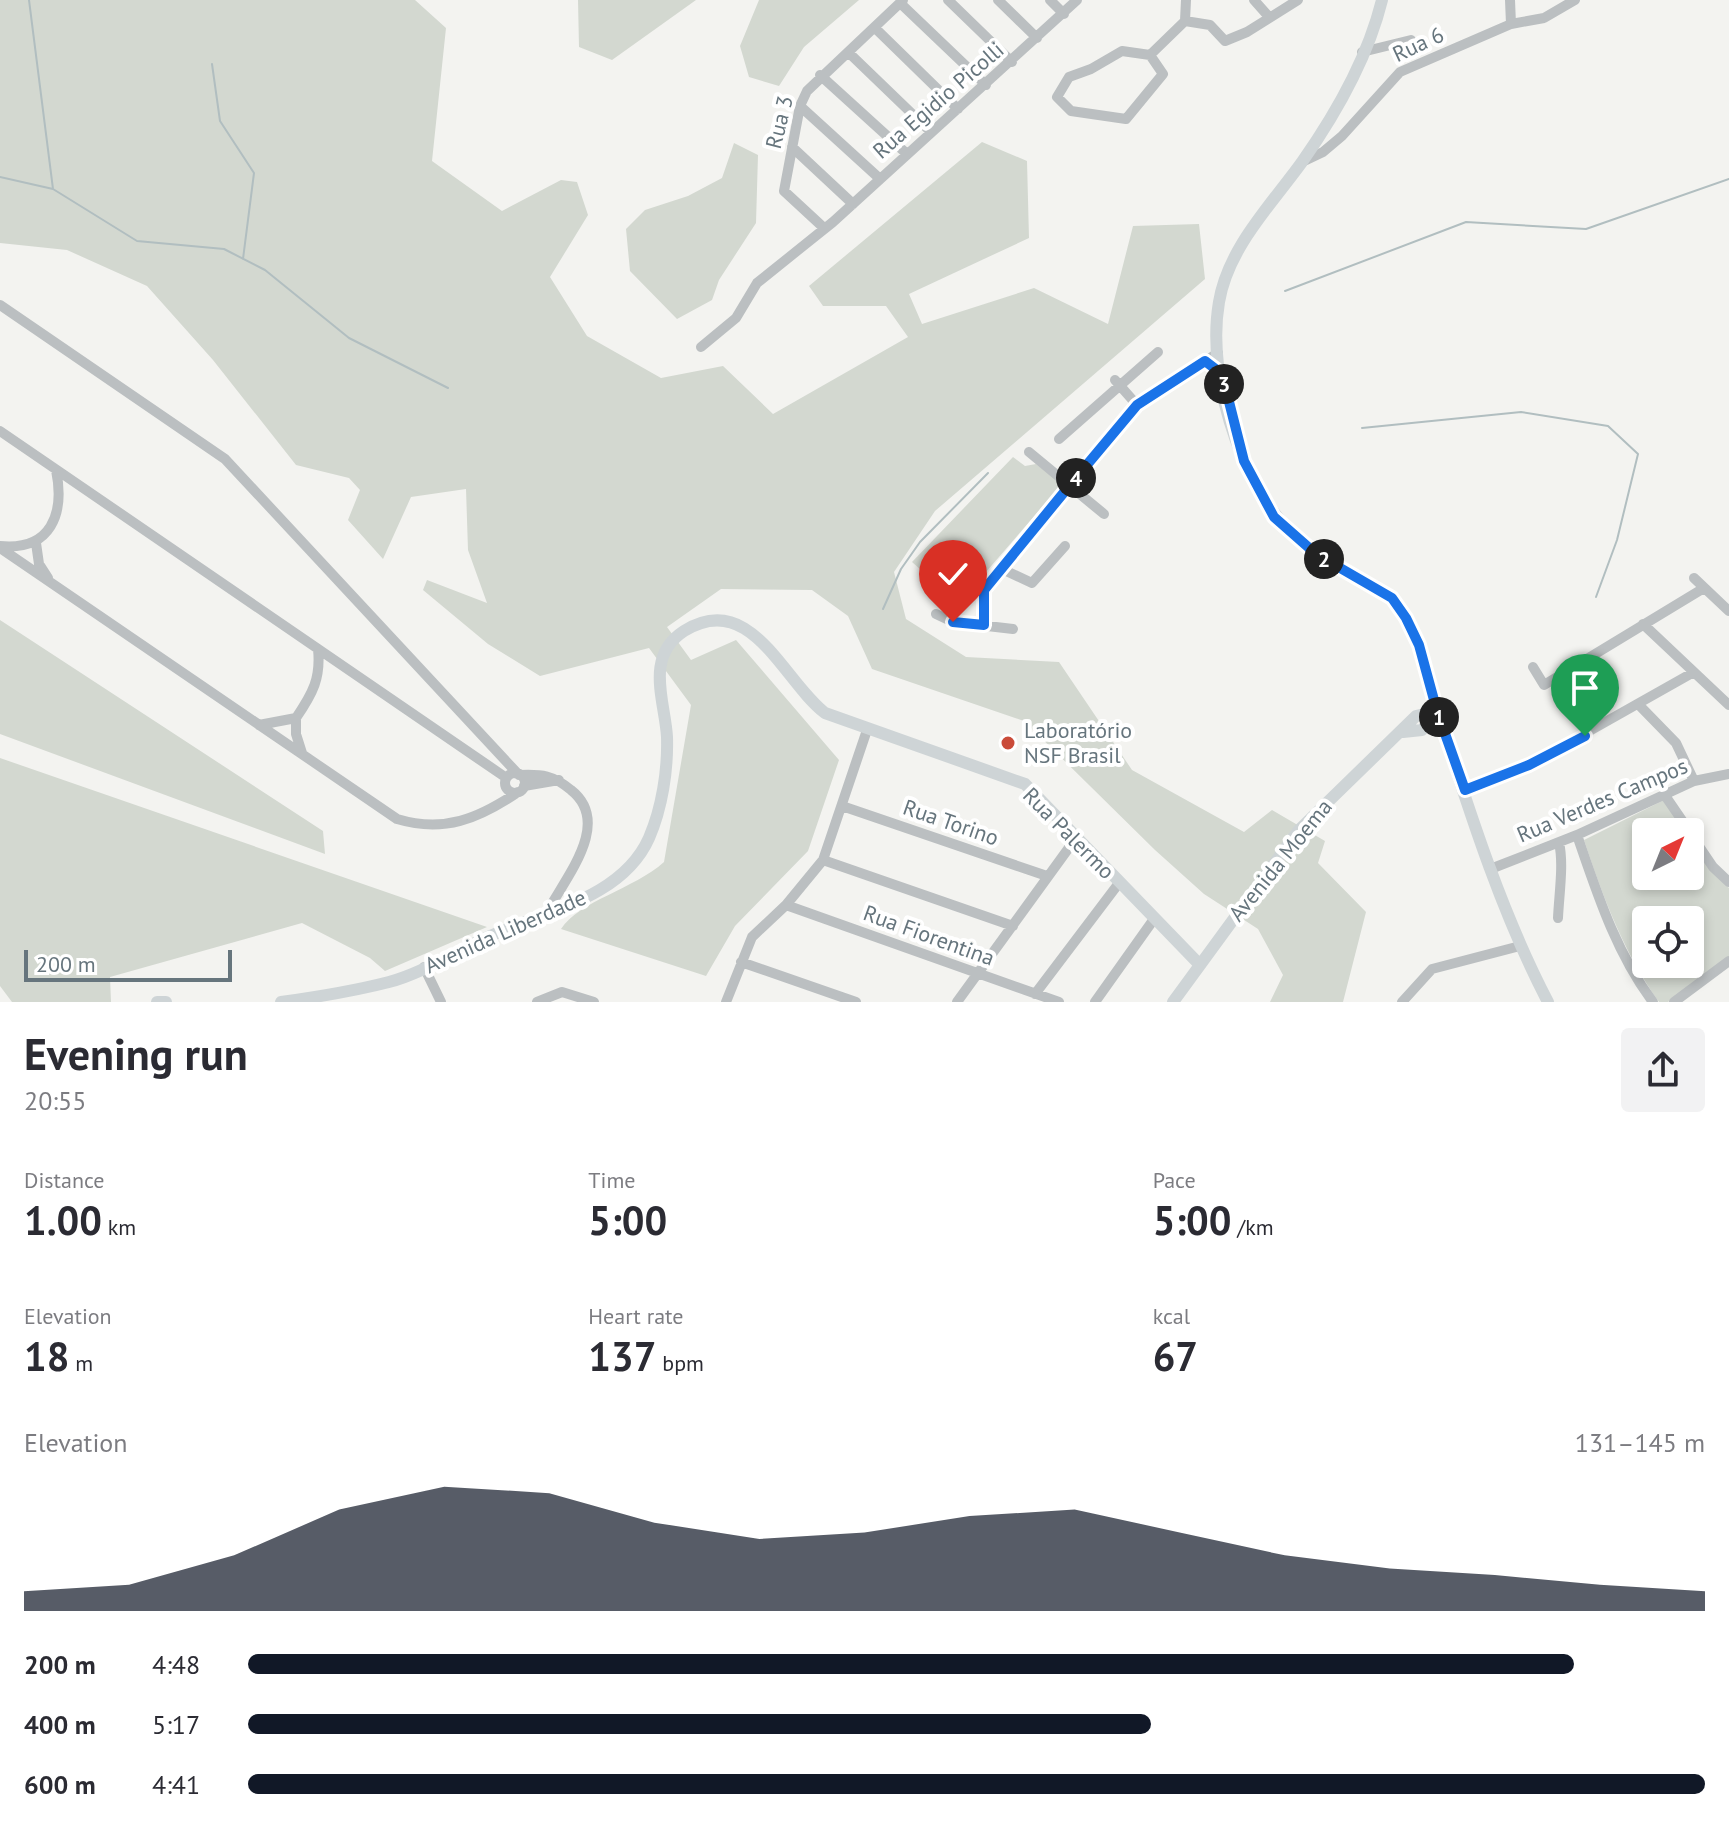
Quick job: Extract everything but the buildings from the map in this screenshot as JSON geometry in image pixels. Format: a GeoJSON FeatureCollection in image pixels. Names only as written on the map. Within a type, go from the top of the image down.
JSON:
{"type":"FeatureCollection","features":[{"type":"Feature","properties":{"kind":"main road"},"geometry":{"type":"LineString","coordinates":[[1382,0],[1362,52],[1327,123],[1248,234],[1224,281],[1218,316],[1218,353],[1244,461],[1274,517],[1316,554],[1392,598],[1419,645],[1437,711],[1495,867],[1520,946],[1548,1002]]}},
{"type":"Feature","properties":{"kind":"main road"},"geometry":{"type":"LineString","coordinates":[[1205,361],[1222,374]]}},
{"type":"Feature","properties":{"kind":"main road","name":"Avenida Liberdade"},"geometry":{"type":"LineString","coordinates":[[281,1002],[325,999],[392,981],[492,935],[544,918],[619,876],[636,859],[649,837],[666,775],[667,734],[657,681],[669,647],[683,632],[721,620],[744,627],[771,649],[809,701],[825,713],[867,730]]}},
{"type":"Feature","properties":{"kind":"main road","name":"Avenida Moema"},"geometry":{"type":"LineString","coordinates":[[1173,1002],[1298,831],[1403,732],[1416,716],[1430,684]]}},
{"type":"Feature","properties":{"kind":"main road"},"geometry":{"type":"LineString","coordinates":[[1416,716],[1437,711]]}},
{"type":"Feature","properties":{"kind":"main road"},"geometry":{"type":"LineString","coordinates":[[1422,730],[1437,711]]}},
{"type":"Feature","properties":{"kind":"main road","name":"Rua Palermo"},"geometry":{"type":"LineString","coordinates":[[867,730],[1025,784],[1199,964]]}},
{"type":"Feature","properties":{"kind":"main road"},"geometry":{"type":"LineString","coordinates":[[1403,732],[1422,730],[1447,738]]}},
{"type":"Feature","properties":{"kind":"main road"},"geometry":{"type":"LineString","coordinates":[[157,1002],[166,1002]]}},
{"type":"Feature","properties":{"kind":"street"},"geometry":{"type":"LineString","coordinates":[[948,0],[1012,62]]}},
{"type":"Feature","properties":{"kind":"street"},"geometry":{"type":"LineString","coordinates":[[998,0],[1037,38]]}},
{"type":"Feature","properties":{"kind":"street"},"geometry":{"type":"LineString","coordinates":[[1050,0],[1064,14]]}},
{"type":"Feature","properties":{"kind":"street","name":"Rua Egidio Picolli"},"geometry":{"type":"LineString","coordinates":[[701,347],[735,319],[757,283],[853,204],[1077,0]]}},
{"type":"Feature","properties":{"kind":"street"},"geometry":{"type":"LineString","coordinates":[[1150,55],[1163,74],[1126,119],[1071,111],[1057,97],[1069,77],[1091,69],[1118,52],[1150,55],[1185,21],[1186,0]]}},
{"type":"Feature","properties":{"kind":"street"},"geometry":{"type":"LineString","coordinates":[[1254,0],[1269,17]]}},
{"type":"Feature","properties":{"kind":"street"},"geometry":{"type":"LineString","coordinates":[[1185,21],[1210,25],[1225,41],[1298,0]]}},
{"type":"Feature","properties":{"kind":"street"},"geometry":{"type":"LineString","coordinates":[[1510,0],[1511,24]]}},
{"type":"Feature","properties":{"kind":"street","name":"Rua 6"},"geometry":{"type":"LineString","coordinates":[[1302,162],[1323,152],[1342,136],[1396,74],[1511,24],[1544,18],[1575,0]]}},
{"type":"Feature","properties":{"kind":"street"},"geometry":{"type":"LineString","coordinates":[[901,2],[986,85]]}},
{"type":"Feature","properties":{"kind":"street","name":"Rua 3"},"geometry":{"type":"LineString","coordinates":[[824,228],[784,191],[800,106],[820,75],[849,53],[901,2]]}},
{"type":"Feature","properties":{"kind":"street"},"geometry":{"type":"LineString","coordinates":[[875,28],[958,109]]}},
{"type":"Feature","properties":{"kind":"street"},"geometry":{"type":"LineString","coordinates":[[1362,52],[1411,40]]}},
{"type":"Feature","properties":{"kind":"street"},"geometry":{"type":"LineString","coordinates":[[849,53],[931,132]]}},
{"type":"Feature","properties":{"kind":"street"},"geometry":{"type":"LineString","coordinates":[[820,75],[907,154]]}},
{"type":"Feature","properties":{"kind":"street"},"geometry":{"type":"LineString","coordinates":[[800,106],[879,178]]}},
{"type":"Feature","properties":{"kind":"street"},"geometry":{"type":"LineString","coordinates":[[792,147],[853,204]]}},
{"type":"Feature","properties":{"kind":"street"},"geometry":{"type":"LineString","coordinates":[[0,305],[225,459],[519,774],[545,774],[559,780],[582,798],[591,822],[581,851],[544,918]]}},
{"type":"Feature","properties":{"kind":"street"},"geometry":{"type":"LineString","coordinates":[[1059,439],[1117,382],[1158,352]]}},
{"type":"Feature","properties":{"kind":"street"},"geometry":{"type":"LineString","coordinates":[[984,625],[984,590],[1137,405],[1218,353]]}},
{"type":"Feature","properties":{"kind":"street"},"geometry":{"type":"LineString","coordinates":[[1117,382],[1137,405]]}},
{"type":"Feature","properties":{"kind":"street"},"geometry":{"type":"LineString","coordinates":[[0,431],[512,785],[559,780]]}},
{"type":"Feature","properties":{"kind":"street"},"geometry":{"type":"LineString","coordinates":[[1029,452],[1104,514]]}},
{"type":"Feature","properties":{"kind":"street"},"geometry":{"type":"LineString","coordinates":[[51,583],[39,564],[36,543],[60,504],[56,470]]}},
{"type":"Feature","properties":{"kind":"street"},"geometry":{"type":"LineString","coordinates":[[0,547],[21,548],[36,543]]}},
{"type":"Feature","properties":{"kind":"street"},"geometry":{"type":"LineString","coordinates":[[1002,569],[1032,583],[1065,546]]}},
{"type":"Feature","properties":{"kind":"street"},"geometry":{"type":"LineString","coordinates":[[0,547],[397,819],[419,825],[469,821],[496,807],[519,774]]}},
{"type":"Feature","properties":{"kind":"street"},"geometry":{"type":"LineString","coordinates":[[1694,578],[1729,611]]}},
{"type":"Feature","properties":{"kind":"street"},"geometry":{"type":"LineString","coordinates":[[1533,667],[1544,685],[1704,588]]}},
{"type":"Feature","properties":{"kind":"street"},"geometry":{"type":"LineString","coordinates":[[936,614],[953,622],[1013,629]]}},
{"type":"Feature","properties":{"kind":"street"},"geometry":{"type":"LineString","coordinates":[[1643,624],[1729,705]]}},
{"type":"Feature","properties":{"kind":"street"},"geometry":{"type":"LineString","coordinates":[[302,753],[296,734],[296,718],[315,691],[321,672],[318,649]]}},
{"type":"Feature","properties":{"kind":"street"},"geometry":{"type":"LineString","coordinates":[[1465,790],[1529,765],[1694,672]]}},
{"type":"Feature","properties":{"kind":"street"},"geometry":{"type":"LineString","coordinates":[[1639,705],[1676,743],[1694,781]]}},
{"type":"Feature","properties":{"kind":"street"},"geometry":{"type":"LineString","coordinates":[[259,725],[296,718]]}},
{"type":"Feature","properties":{"kind":"street"},"geometry":{"type":"LineString","coordinates":[[726,1002],[752,937],[786,905],[823,860],[867,730]]}},
{"type":"Feature","properties":{"kind":"street"},"geometry":{"type":"LineString","coordinates":[[478,760],[488,760],[499,753]]}},
{"type":"Feature","properties":{"kind":"street"},"geometry":{"type":"LineString","coordinates":[[499,753],[512,785]]}},
{"type":"Feature","properties":{"kind":"street","name":"Rua Verdes Campos"},"geometry":{"type":"LineString","coordinates":[[1495,867],[1559,843],[1694,781],[1729,774]]}},
{"type":"Feature","properties":{"kind":"street"},"geometry":{"type":"LineString","coordinates":[[1664,794],[1680,818]]}},
{"type":"Feature","properties":{"kind":"street","name":"Rua Torino"},"geometry":{"type":"LineString","coordinates":[[842,806],[1047,876]]}},
{"type":"Feature","properties":{"kind":"street"},"geometry":{"type":"LineString","coordinates":[[1577,835],[1600,904],[1638,982],[1653,1002]]}},
{"type":"Feature","properties":{"kind":"street"},"geometry":{"type":"LineString","coordinates":[[957,1002],[1076,838]]}},
{"type":"Feature","properties":{"kind":"street"},"geometry":{"type":"LineString","coordinates":[[1558,918],[1562,858],[1559,843]]}},
{"type":"Feature","properties":{"kind":"street"},"geometry":{"type":"LineString","coordinates":[[1704,853],[1729,882]]}},
{"type":"Feature","properties":{"kind":"street"},"geometry":{"type":"LineString","coordinates":[[823,860],[1013,926]]}},
{"type":"Feature","properties":{"kind":"street"},"geometry":{"type":"LineString","coordinates":[[1035,994],[1119,883]]}},
{"type":"Feature","properties":{"kind":"street","name":"Rua Fiorentina"},"geometry":{"type":"LineString","coordinates":[[786,905],[1059,1002]]}},
{"type":"Feature","properties":{"kind":"street"},"geometry":{"type":"LineString","coordinates":[[1095,1002],[1154,919]]}},
{"type":"Feature","properties":{"kind":"street"},"geometry":{"type":"LineString","coordinates":[[1402,1002],[1432,969],[1520,946]]}},
{"type":"Feature","properties":{"kind":"street"},"geometry":{"type":"LineString","coordinates":[[1674,1002],[1729,961]]}},
{"type":"Feature","properties":{"kind":"street"},"geometry":{"type":"LineString","coordinates":[[741,962],[856,1002]]}},
{"type":"Feature","properties":{"kind":"street"},"geometry":{"type":"LineString","coordinates":[[424,967],[441,1002]]}},
{"type":"Feature","properties":{"kind":"street"},"geometry":{"type":"LineString","coordinates":[[537,1002],[562,992],[594,1002]]}},
{"type":"Feature","properties":{"kind":"shaded area"},"geometry":{"type":"Polygon","coordinates":[[[0,0],[415,0],[446,28],[432,161],[502,211],[561,180],[577,182],[588,215],[550,277],[587,336],[661,378],[723,366],[773,414],[908,337],[886,306],[823,306],[809,286],[982,142],[1027,161],[1029,238],[909,294],[922,324],[1034,288],[1108,324],[1133,226],[1199,224],[1205,279],[935,511],[894,572],[906,619],[966,657],[1059,662],[1132,770],[1244,832],[1272,810],[1325,841],[1318,863],[1366,912],[1343,1002],[1270,1002],[1283,975],[1258,929],[1204,894],[1024,721],[872,669],[848,616],[812,590],[721,589],[667,627],[691,660],[736,640],[839,760],[808,851],[735,926],[706,976],[561,929],[580,911],[638,880],[664,862],[691,705],[649,648],[540,676],[488,644],[423,590],[427,580],[487,603],[468,550],[466,489],[411,497],[383,559],[348,520],[360,490],[349,478],[296,465],[213,360],[147,286],[67,250],[0,243],[0,0]]]}},
{"type":"Feature","properties":{"kind":"shaded area"},"geometry":{"type":"Polygon","coordinates":[[[578,0],[696,0],[612,60],[579,47],[578,0]]]}},
{"type":"Feature","properties":{"kind":"shaded area"},"geometry":{"type":"Polygon","coordinates":[[[759,0],[859,0],[804,47],[779,86],[749,77],[740,46],[759,0]]]}},
{"type":"Feature","properties":{"kind":"shaded area"},"geometry":{"type":"Polygon","coordinates":[[[734,143],[758,155],[756,223],[719,280],[712,300],[677,319],[630,271],[626,229],[645,210],[688,196],[722,178],[734,143]]]}},
{"type":"Feature","properties":{"kind":"shaded area"},"geometry":{"type":"Polygon","coordinates":[[[1013,457],[1025,466],[1036,464],[1062,484],[973,587],[948,594],[912,562],[1013,457]]]}},
{"type":"Feature","properties":{"kind":"shaded area"},"geometry":{"type":"Polygon","coordinates":[[[0,620],[323,831],[325,854],[0,734],[0,620]]]}},
{"type":"Feature","properties":{"kind":"shaded area"},"geometry":{"type":"Polygon","coordinates":[[[0,758],[487,927],[385,971],[370,958],[302,923],[110,977],[111,1002],[12,1002],[0,986],[0,758]]]}},
{"type":"Feature","properties":{"kind":"shaded area"},"geometry":{"type":"Polygon","coordinates":[[[1664,800],[1676,818],[1632,818],[1632,890],[1704,890],[1704,860],[1729,888],[1729,957],[1704,975],[1704,906],[1632,906],[1632,958],[1584,840],[1664,800]]]}},
{"type":"Feature","properties":{"kind":"shaded area"},"geometry":{"type":"Polygon","coordinates":[[[1644,978],[1701,978],[1668,1002],[1659,1002],[1644,978]]]}},
{"type":"Feature","properties":{"kind":"waterway"},"geometry":{"type":"LineString","coordinates":[[29,0],[53,189]]}},
{"type":"Feature","properties":{"kind":"waterway"},"geometry":{"type":"LineString","coordinates":[[212,64],[220,121],[254,173],[243,259]]}},
{"type":"Feature","properties":{"kind":"waterway"},"geometry":{"type":"LineString","coordinates":[[0,177],[53,189],[137,241],[224,249],[265,270],[349,338],[448,388]]}},
{"type":"Feature","properties":{"kind":"waterway"},"geometry":{"type":"LineString","coordinates":[[1285,291],[1466,222],[1586,229],[1729,179]]}},
{"type":"Feature","properties":{"kind":"waterway"},"geometry":{"type":"LineString","coordinates":[[1362,428],[1521,412],[1608,426],[1638,454],[1617,540],[1596,597]]}},
{"type":"Feature","properties":{"kind":"waterway"},"geometry":{"type":"LineString","coordinates":[[883,609],[901,569],[920,542],[988,473]]}},
{"type":"Feature","properties":{"kind":"place","name":"Laboratório NSF Brasil"},"geometry":{"type":"Point","coordinates":[1008,743]}},
{"type":"Feature","properties":{"kind":"route"},"geometry":{"type":"LineString","coordinates":[[953,622],[984,625],[984,590],[1070,485],[1137,405],[1205,361],[1222,374],[1244,461],[1274,517],[1316,554],[1371,583],[1392,598],[1406,618],[1419,645],[1437,711],[1465,790],[1529,765],[1585,736]]}}]}
